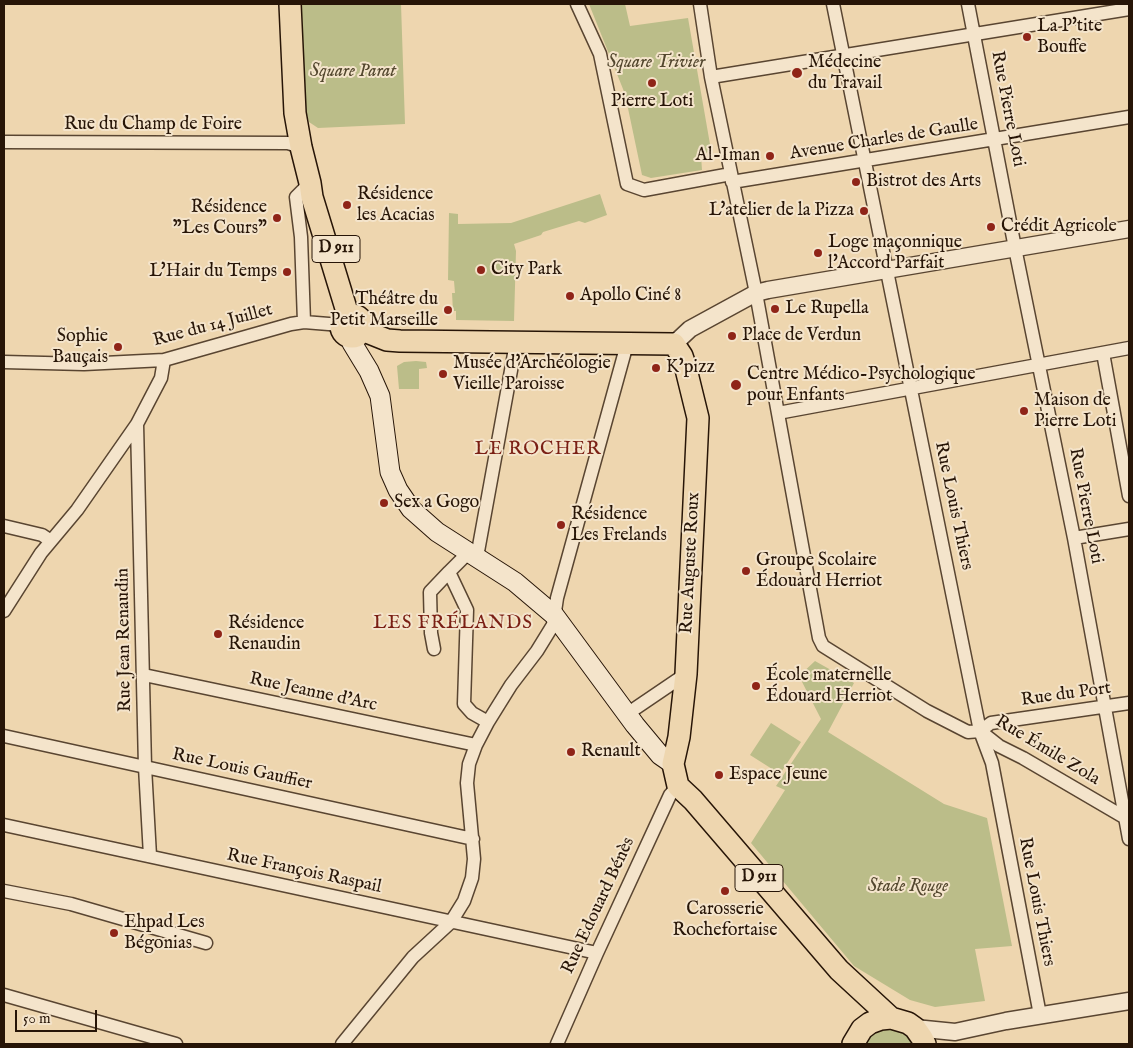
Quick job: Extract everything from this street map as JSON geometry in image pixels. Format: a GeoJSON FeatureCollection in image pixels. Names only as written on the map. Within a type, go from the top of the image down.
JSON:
{"type":"FeatureCollection","features":[{"type":"Feature","properties":{"kind":"main road","name":"D 911"},"geometry":{"type":"LineString","coordinates":[[290,4],[295,113],[301,147],[310,183],[318,195],[352,298],[352,343],[370,371],[380,396],[390,472],[398,490],[411,509],[422,520],[437,532],[515,582],[554,616],[627,714],[660,755],[673,764]]}},
{"type":"Feature","properties":{"kind":"main road"},"geometry":{"type":"LineString","coordinates":[[352,325],[387,340],[400,341],[674,344]]}},
{"type":"Feature","properties":{"kind":"main road","name":"Rue Auguste Roux"},"geometry":{"type":"LineString","coordinates":[[674,344],[685,365],[698,418],[686,674],[679,737],[673,764],[678,786]]}},
{"type":"Feature","properties":{"kind":"main road","name":"D 911"},"geometry":{"type":"LineString","coordinates":[[678,786],[693,800],[839,970],[891,1018]]}},
{"type":"Feature","properties":{"kind":"main road","name":"D 911"},"geometry":{"type":"LineString","coordinates":[[839,970],[860,1010],[854,1039]]}},
{"type":"Feature","properties":{"kind":"main road"},"geometry":{"type":"LineString","coordinates":[[854,1039],[870,1022],[891,1018],[908,1023],[920,1036]]}},
{"type":"Feature","properties":{"kind":"street","name":"Avenue Charles de Gaulle"},"geometry":{"type":"LineString","coordinates":[[577,4],[600,54],[626,184],[644,190],[865,161],[1129,117]]}},
{"type":"Feature","properties":{"kind":"street"},"geometry":{"type":"LineString","coordinates":[[700,4],[711,77],[756,293],[778,413],[1129,348]]}},
{"type":"Feature","properties":{"kind":"street","name":"Rue Louis Thiers"},"geometry":{"type":"LineString","coordinates":[[833,4],[980,731],[992,763],[1040,1015]]}},
{"type":"Feature","properties":{"kind":"street","name":"Rue Pierre Loti"},"geometry":{"type":"LineString","coordinates":[[968,4],[1074,538],[1127,819],[1129,839]]}},
{"type":"Feature","properties":{"kind":"street"},"geometry":{"type":"LineString","coordinates":[[711,77],[1129,9]]}},
{"type":"Feature","properties":{"kind":"street","name":"Rue du Champ de Foire"},"geometry":{"type":"LineString","coordinates":[[4,142],[288,143],[301,147]]}},
{"type":"Feature","properties":{"kind":"street"},"geometry":{"type":"LineString","coordinates":[[304,322],[301,237],[296,197],[310,183]]}},
{"type":"Feature","properties":{"kind":"street"},"geometry":{"type":"LineString","coordinates":[[674,344],[690,329],[756,293],[1129,229]]}},
{"type":"Feature","properties":{"kind":"street","name":"Rue du 14 Juillet"},"geometry":{"type":"LineString","coordinates":[[4,362],[84,364],[164,360],[291,324],[304,322],[352,325]]}},
{"type":"Feature","properties":{"kind":"street"},"geometry":{"type":"LineString","coordinates":[[434,649],[431,633],[430,592],[448,572],[473,555],[516,343]]}},
{"type":"Feature","properties":{"kind":"street"},"geometry":{"type":"LineString","coordinates":[[342,1044],[413,957],[450,922],[464,901],[472,878],[474,859],[467,783],[469,764],[488,722],[553,625],[557,598],[628,344]]}},
{"type":"Feature","properties":{"kind":"street"},"geometry":{"type":"LineString","coordinates":[[1103,353],[1129,496]]}},
{"type":"Feature","properties":{"kind":"street"},"geometry":{"type":"LineString","coordinates":[[4,611],[41,553],[77,510],[137,424],[161,378],[164,360]]}},
{"type":"Feature","properties":{"kind":"street","name":"Rue Émile Zola"},"geometry":{"type":"LineString","coordinates":[[778,413],[819,638],[823,646],[927,712],[968,732],[980,731],[999,746],[1127,819]]}},
{"type":"Feature","properties":{"kind":"street","name":"Rue Jean Renaudin"},"geometry":{"type":"LineString","coordinates":[[137,424],[145,767],[150,856]]}},
{"type":"Feature","properties":{"kind":"street"},"geometry":{"type":"LineString","coordinates":[[4,526],[42,535],[51,541]]}},
{"type":"Feature","properties":{"kind":"street"},"geometry":{"type":"LineString","coordinates":[[1074,538],[1129,529]]}},
{"type":"Feature","properties":{"kind":"street"},"geometry":{"type":"LineString","coordinates":[[448,572],[467,610],[464,704],[472,713],[488,722]]}},
{"type":"Feature","properties":{"kind":"street"},"geometry":{"type":"LineString","coordinates":[[627,714],[686,674]]}},
{"type":"Feature","properties":{"kind":"street","name":"Rue Jeanne d'Arc"},"geometry":{"type":"LineString","coordinates":[[144,675],[476,745]]}},
{"type":"Feature","properties":{"kind":"street","name":"Rue du Port"},"geometry":{"type":"LineString","coordinates":[[980,731],[991,723],[1129,703]]}},
{"type":"Feature","properties":{"kind":"street","name":"Rue Louis Gauffier"},"geometry":{"type":"LineString","coordinates":[[4,736],[473,839]]}},
{"type":"Feature","properties":{"kind":"street","name":"Rue Edouard Bénès"},"geometry":{"type":"LineString","coordinates":[[557,1044],[670,795],[678,786]]}},
{"type":"Feature","properties":{"kind":"street","name":"Rue François Raspail"},"geometry":{"type":"LineString","coordinates":[[4,825],[597,953]]}},
{"type":"Feature","properties":{"kind":"street"},"geometry":{"type":"LineString","coordinates":[[4,891],[72,904],[206,943]]}},
{"type":"Feature","properties":{"kind":"street"},"geometry":{"type":"LineString","coordinates":[[4,995],[176,1044]]}},
{"type":"Feature","properties":{"kind":"street"},"geometry":{"type":"LineString","coordinates":[[920,1036],[955,1032],[1129,1000]]}},
{"type":"Feature","properties":{"kind":"street"},"geometry":{"type":"LineString","coordinates":[[942,1044],[955,1032]]}},
{"type":"Feature","properties":{"kind":"green space","name":"Square Parat"},"geometry":{"type":"Polygon","coordinates":[[[299,4],[401,4],[405,124],[318,128],[309,122],[303,101],[299,4]]]}},
{"type":"Feature","properties":{"kind":"green space","name":"Square Trivier"},"geometry":{"type":"Polygon","coordinates":[[[589,4],[625,4],[630,26],[688,18],[711,150],[701,156],[702,170],[651,178],[642,175],[625,94],[589,4]]]}},
{"type":"Feature","properties":{"kind":"green space"},"geometry":{"type":"Polygon","coordinates":[[[600,194],[607,215],[585,223],[579,221],[543,232],[541,235],[514,244],[516,251],[514,321],[456,320],[456,311],[453,311],[452,293],[455,293],[454,281],[448,280],[449,213],[458,214],[458,224],[511,223],[600,194]]]}},
{"type":"Feature","properties":{"kind":"green space"},"geometry":{"type":"Polygon","coordinates":[[[404,362],[426,362],[427,368],[419,369],[419,389],[399,389],[397,366],[404,362]]]}},
{"type":"Feature","properties":{"kind":"green space","name":"Stade Rouge"},"geometry":{"type":"Polygon","coordinates":[[[815,661],[854,683],[828,732],[944,804],[987,818],[1012,946],[975,949],[985,1001],[935,1007],[910,1000],[854,966],[751,843],[785,790],[776,786],[821,719],[799,676],[815,661]]]}},
{"type":"Feature","properties":{"kind":"green space"},"geometry":{"type":"Polygon","coordinates":[[[771,723],[801,742],[780,774],[750,755],[771,723]]]}},
{"type":"Feature","properties":{"kind":"green space"},"geometry":{"type":"Polygon","coordinates":[[[891,1023],[920,1044],[860,1044],[862,1039],[891,1023]]]}},
{"type":"Feature","properties":{"kind":"place","name":"La P'tite Bouffe"},"geometry":{"type":"Point","coordinates":[1027,37]}},
{"type":"Feature","properties":{"kind":"place","name":"Médecine du Travail"},"geometry":{"type":"Point","coordinates":[797,73]}},
{"type":"Feature","properties":{"kind":"place","name":"Pierre Loti"},"geometry":{"type":"Point","coordinates":[652,83]}},
{"type":"Feature","properties":{"kind":"place","name":"Al-Iman"},"geometry":{"type":"Point","coordinates":[770,156]}},
{"type":"Feature","properties":{"kind":"place","name":"Bistrot des Arts"},"geometry":{"type":"Point","coordinates":[856,182]}},
{"type":"Feature","properties":{"kind":"place","name":"Résidence les Acacias"},"geometry":{"type":"Point","coordinates":[347,205]}},
{"type":"Feature","properties":{"kind":"place","name":"L'atelier de la Pizza"},"geometry":{"type":"Point","coordinates":[864,211]}},
{"type":"Feature","properties":{"kind":"place","name":"Résidence \"Les Cours\""},"geometry":{"type":"Point","coordinates":[277,218]}},
{"type":"Feature","properties":{"kind":"place","name":"Crédit Agricole"},"geometry":{"type":"Point","coordinates":[991,227]}},
{"type":"Feature","properties":{"kind":"place","name":"Loge maçonnique l'Accord Parfait"},"geometry":{"type":"Point","coordinates":[818,253]}},
{"type":"Feature","properties":{"kind":"place","name":"City Park"},"geometry":{"type":"Point","coordinates":[481,270]}},
{"type":"Feature","properties":{"kind":"place","name":"L'Hair du Temps"},"geometry":{"type":"Point","coordinates":[287,272]}},
{"type":"Feature","properties":{"kind":"place","name":"Apollo Ciné 8"},"geometry":{"type":"Point","coordinates":[570,296]}},
{"type":"Feature","properties":{"kind":"place","name":"Le Rupella"},"geometry":{"type":"Point","coordinates":[775,309]}},
{"type":"Feature","properties":{"kind":"place","name":"Théâtre du Petit Marseille"},"geometry":{"type":"Point","coordinates":[448,310]}},
{"type":"Feature","properties":{"kind":"place","name":"Place de Verdun"},"geometry":{"type":"Point","coordinates":[732,336]}},
{"type":"Feature","properties":{"kind":"place","name":"Sophie Bauçais"},"geometry":{"type":"Point","coordinates":[118,347]}},
{"type":"Feature","properties":{"kind":"place","name":"K'pizz"},"geometry":{"type":"Point","coordinates":[656,368]}},
{"type":"Feature","properties":{"kind":"place","name":"Musée d'Archéologie Vieille Paroisse"},"geometry":{"type":"Point","coordinates":[443,374]}},
{"type":"Feature","properties":{"kind":"place","name":"Centre Médico-Psychologique pour Enfants"},"geometry":{"type":"Point","coordinates":[736,385]}},
{"type":"Feature","properties":{"kind":"place","name":"Maison de Pierre Loti"},"geometry":{"type":"Point","coordinates":[1024,411]}},
{"type":"Feature","properties":{"kind":"place","name":"Sex a Gogo"},"geometry":{"type":"Point","coordinates":[384,503]}},
{"type":"Feature","properties":{"kind":"place","name":"Résidence Les Frelands"},"geometry":{"type":"Point","coordinates":[561,525]}},
{"type":"Feature","properties":{"kind":"place","name":"Groupe Scolaire Édouard Herriot"},"geometry":{"type":"Point","coordinates":[746,571]}},
{"type":"Feature","properties":{"kind":"place","name":"Résidence Renaudin"},"geometry":{"type":"Point","coordinates":[218,634]}},
{"type":"Feature","properties":{"kind":"place","name":"École maternelle Édouard Herriot"},"geometry":{"type":"Point","coordinates":[756,686]}},
{"type":"Feature","properties":{"kind":"place","name":"Renault"},"geometry":{"type":"Point","coordinates":[571,752]}},
{"type":"Feature","properties":{"kind":"place","name":"Espace Jeune"},"geometry":{"type":"Point","coordinates":[719,775]}},
{"type":"Feature","properties":{"kind":"place","name":"Carosserie Rochefortaise"},"geometry":{"type":"Point","coordinates":[725,891]}},
{"type":"Feature","properties":{"kind":"place","name":"Ehpad Les Bégonias"},"geometry":{"type":"Point","coordinates":[114,933]}},
{"type":"Feature","properties":{"kind":"district","name":"LE ROCHER"},"geometry":{"type":"Point","coordinates":[538,450]}},
{"type":"Feature","properties":{"kind":"district","name":"LES FRÉLANDS"},"geometry":{"type":"Point","coordinates":[453,624]}}]}
